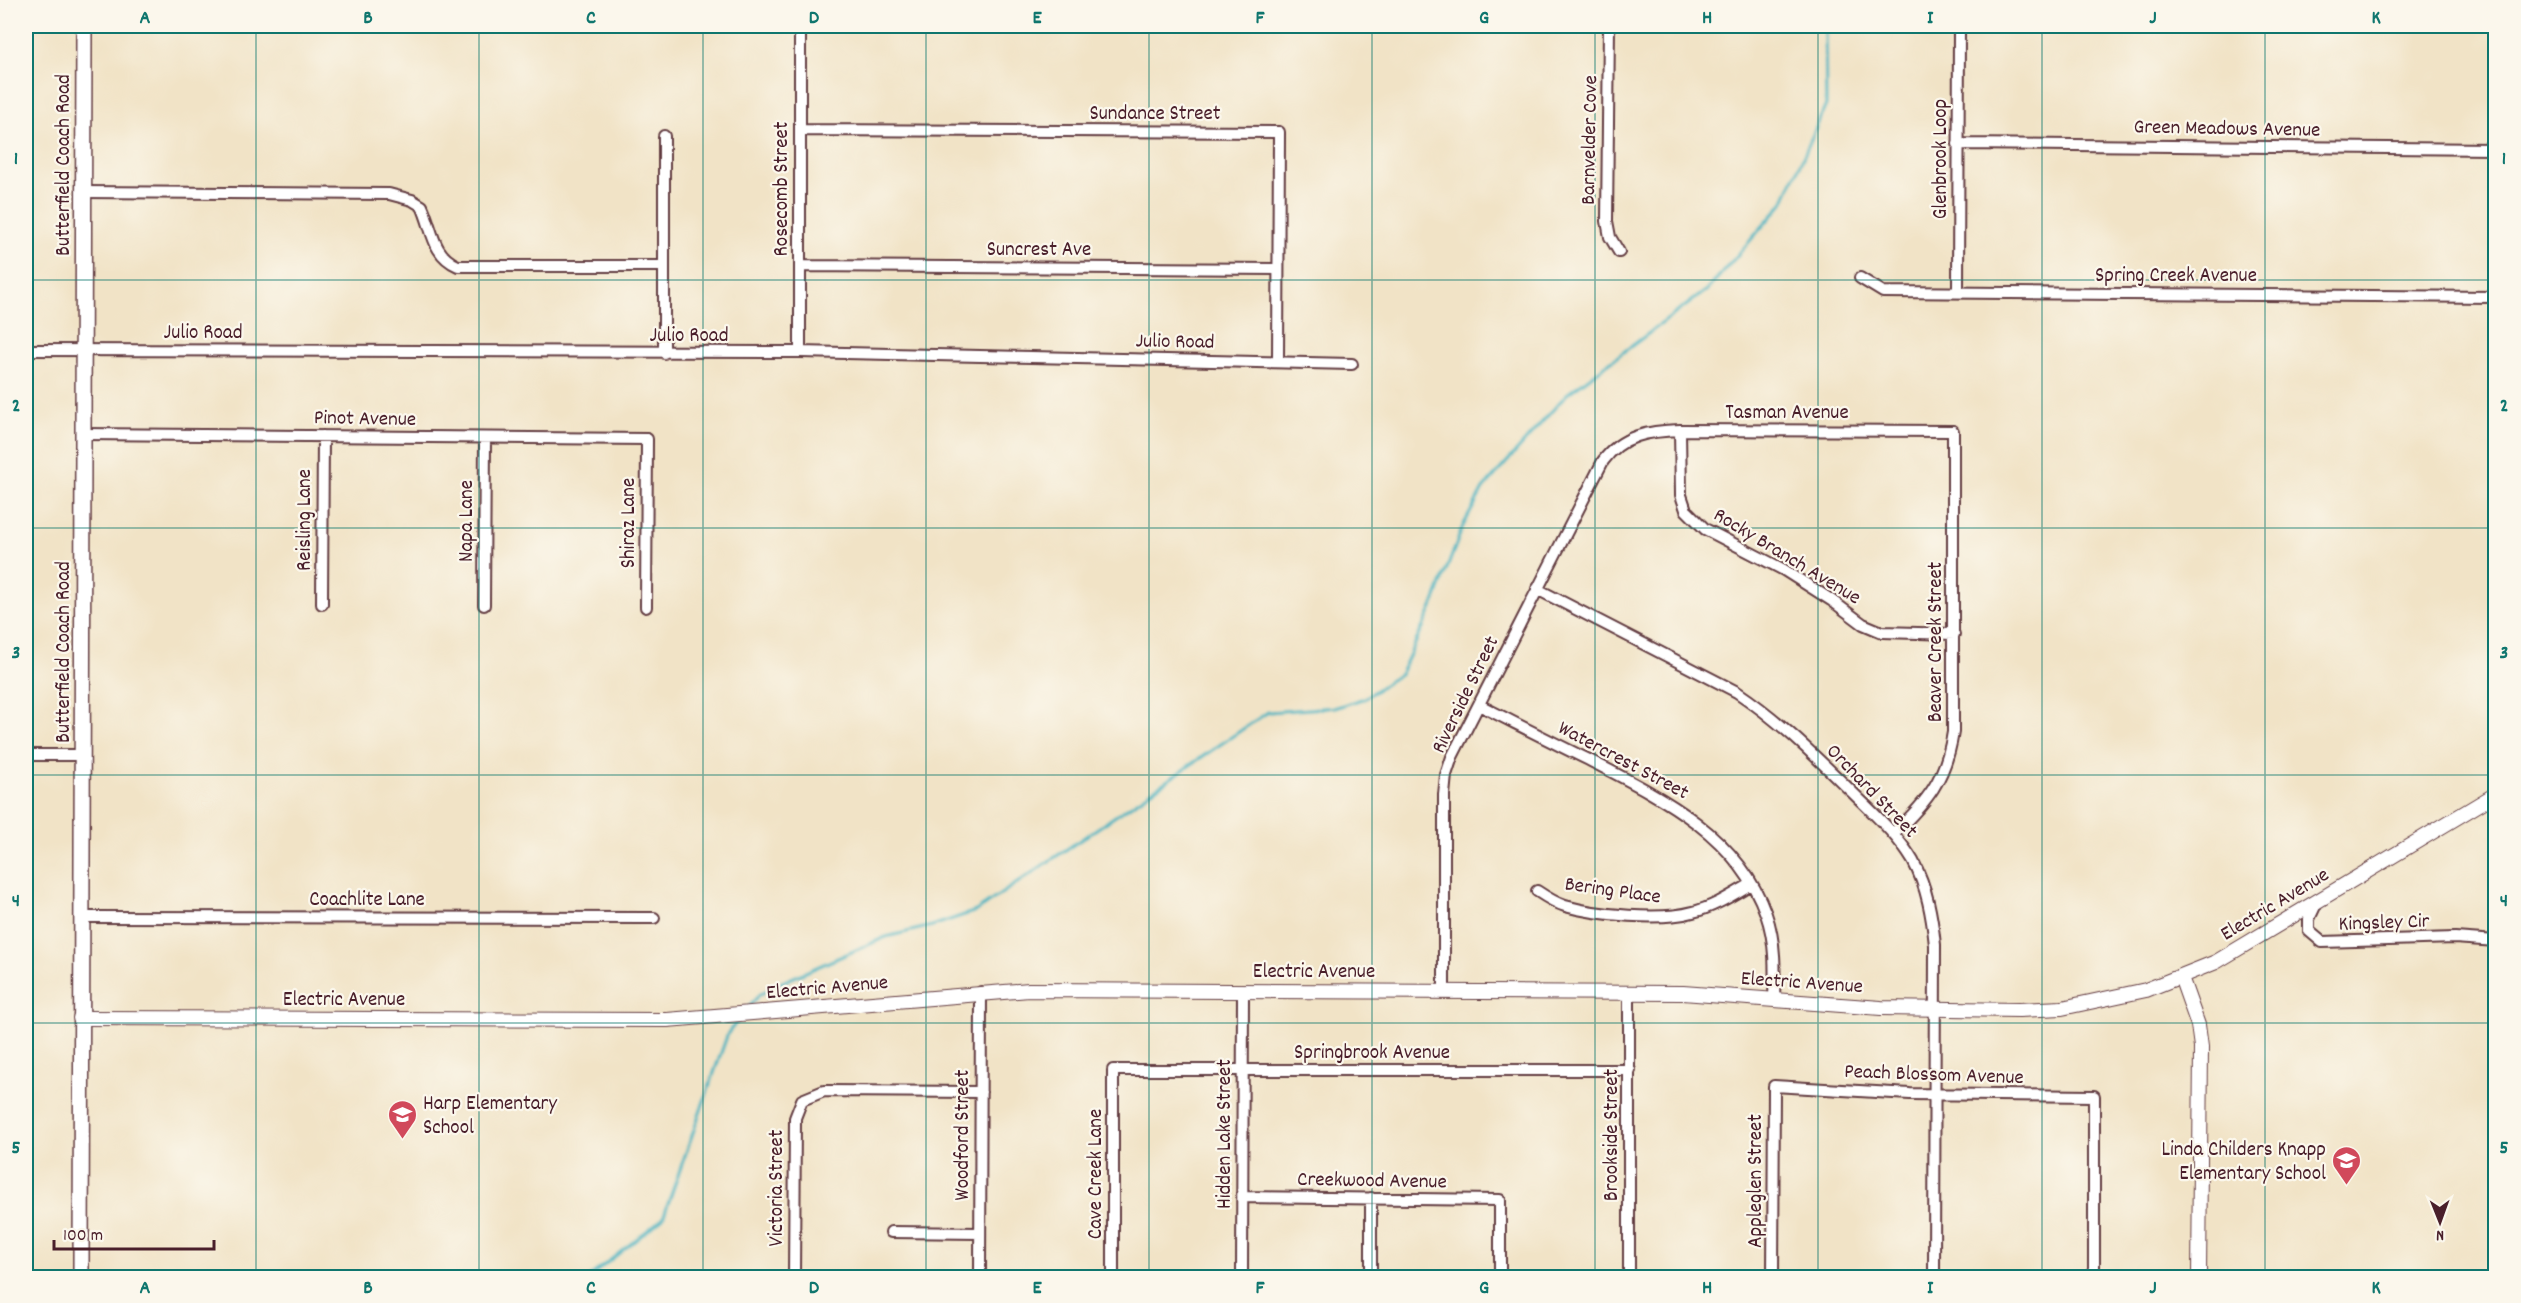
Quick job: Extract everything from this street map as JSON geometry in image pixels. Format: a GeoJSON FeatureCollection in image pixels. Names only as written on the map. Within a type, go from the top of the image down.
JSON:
{"type":"FeatureCollection","features":[{"type":"Feature","properties":{"kind":"main road","name":"Butterfield Coach Road"},"geometry":{"type":"LineString","coordinates":[[81,1278],[80,917],[83,755],[84,26]]}},
{"type":"Feature","properties":{"kind":"street","name":"Rosecomb Street"},"geometry":{"type":"LineString","coordinates":[[800,26],[800,352]]}},
{"type":"Feature","properties":{"kind":"street","name":"Barnvelder Cove"},"geometry":{"type":"LineString","coordinates":[[1609,26],[1607,221],[1610,237],[1619,252]]}},
{"type":"Feature","properties":{"kind":"street","name":"Glenbrook Loop"},"geometry":{"type":"LineString","coordinates":[[1958,292],[1959,26]]}},
{"type":"Feature","properties":{"kind":"street","name":"Sundance Street"},"geometry":{"type":"LineString","coordinates":[[800,130],[1280,132],[1278,362]]}},
{"type":"Feature","properties":{"kind":"street"},"geometry":{"type":"LineString","coordinates":[[664,136],[664,353]]}},
{"type":"Feature","properties":{"kind":"street","name":"Green Meadows Avenue"},"geometry":{"type":"LineString","coordinates":[[1958,144],[2496,149]]}},
{"type":"Feature","properties":{"kind":"street"},"geometry":{"type":"LineString","coordinates":[[82,192],[389,194],[412,200],[422,206],[436,248],[445,261],[458,266],[664,267]]}},
{"type":"Feature","properties":{"kind":"street","name":"Suncrest Ave"},"geometry":{"type":"LineString","coordinates":[[800,266],[1278,269]]}},
{"type":"Feature","properties":{"kind":"street","name":"Spring Creek Avenue"},"geometry":{"type":"LineString","coordinates":[[1860,278],[1883,292],[2496,297]]}},
{"type":"Feature","properties":{"kind":"street","name":"Julio Road"},"geometry":{"type":"LineString","coordinates":[[26,350],[800,352],[1352,364]]}},
{"type":"Feature","properties":{"kind":"street","name":"Tasman Avenue"},"geometry":{"type":"LineString","coordinates":[[1622,442],[1639,435],[1680,430],[1953,431]]}},
{"type":"Feature","properties":{"kind":"street","name":"Rocky Branch Avenue"},"geometry":{"type":"LineString","coordinates":[[1680,430],[1681,495],[1686,510],[1705,529],[1784,570],[1832,600],[1863,624],[1882,632],[1954,634]]}},
{"type":"Feature","properties":{"kind":"street","name":"Beaver Creek Street"},"geometry":{"type":"LineString","coordinates":[[1894,833],[1924,805],[1938,782],[1949,756],[1953,732],[1953,431]]}},
{"type":"Feature","properties":{"kind":"street","name":"Pinot Avenue"},"geometry":{"type":"LineString","coordinates":[[82,434],[647,439]]}},
{"type":"Feature","properties":{"kind":"street","name":"Reisling Lane"},"geometry":{"type":"LineString","coordinates":[[322,604],[323,436]]}},
{"type":"Feature","properties":{"kind":"street","name":"Napa Lane"},"geometry":{"type":"LineString","coordinates":[[484,605],[485,438]]}},
{"type":"Feature","properties":{"kind":"street","name":"Shiraz Lane"},"geometry":{"type":"LineString","coordinates":[[646,607],[647,439]]}},
{"type":"Feature","properties":{"kind":"street","name":"Riverside Street"},"geometry":{"type":"LineString","coordinates":[[1444,992],[1446,775],[1603,461],[1622,442]]}},
{"type":"Feature","properties":{"kind":"street","name":"Orchard Street"},"geometry":{"type":"LineString","coordinates":[[1537,589],[1737,692],[1755,704],[1789,730],[1894,833],[1913,861],[1925,890],[1933,920],[1934,1278]]}},
{"type":"Feature","properties":{"kind":"street","name":"Watercrest Street"},"geometry":{"type":"LineString","coordinates":[[1479,705],[1653,793],[1682,811],[1711,835],[1736,861],[1766,914],[1772,939],[1774,1000]]}},
{"type":"Feature","properties":{"kind":"street"},"geometry":{"type":"LineString","coordinates":[[26,755],[83,755]]}},
{"type":"Feature","properties":{"kind":"street","name":"Electric Avenue"},"geometry":{"type":"LineString","coordinates":[[80,1018],[711,1018],[981,992],[1683,993],[1934,1010],[2062,1008],[2126,996],[2216,962],[2496,794]]}},
{"type":"Feature","properties":{"kind":"street","name":"Bering Place"},"geometry":{"type":"LineString","coordinates":[[1537,891],[1566,906],[1640,916],[1667,917],[1693,912],[1716,904],[1751,884]]}},
{"type":"Feature","properties":{"kind":"street","name":"Kingsley Cir"},"geometry":{"type":"LineString","coordinates":[[2318,902],[2309,919],[2309,931],[2322,942],[2455,938],[2496,941]]}},
{"type":"Feature","properties":{"kind":"street","name":"Coachlite Lane"},"geometry":{"type":"LineString","coordinates":[[80,917],[654,918]]}},
{"type":"Feature","properties":{"kind":"street"},"geometry":{"type":"LineString","coordinates":[[2181,977],[2198,1025],[2201,1047],[2199,1278]]}},
{"type":"Feature","properties":{"kind":"street","name":"Hidden Lake Street"},"geometry":{"type":"LineString","coordinates":[[1242,1278],[1243,991]]}},
{"type":"Feature","properties":{"kind":"street","name":"Woodford Street"},"geometry":{"type":"LineString","coordinates":[[980,1278],[981,992]]}},
{"type":"Feature","properties":{"kind":"street","name":"Brookside Street"},"geometry":{"type":"LineString","coordinates":[[1629,993],[1629,1278]]}},
{"type":"Feature","properties":{"kind":"street","name":"Springbrook Avenue"},"geometry":{"type":"LineString","coordinates":[[1113,1070],[1630,1070]]}},
{"type":"Feature","properties":{"kind":"street","name":"Cave Creek Lane"},"geometry":{"type":"LineString","coordinates":[[1113,1070],[1113,1278]]}},
{"type":"Feature","properties":{"kind":"street","name":"Peach Blossom Avenue"},"geometry":{"type":"LineString","coordinates":[[1774,1086],[1934,1095],[2094,1096],[2094,1278]]}},
{"type":"Feature","properties":{"kind":"street","name":"Appleglen Street"},"geometry":{"type":"LineString","coordinates":[[1773,1278],[1774,1086]]}},
{"type":"Feature","properties":{"kind":"street","name":"Victoria Street"},"geometry":{"type":"LineString","coordinates":[[794,1278],[795,1118],[802,1100],[824,1091],[981,1092]]}},
{"type":"Feature","properties":{"kind":"street","name":"Creekwood Avenue"},"geometry":{"type":"LineString","coordinates":[[1243,1197],[1500,1200],[1500,1278]]}},
{"type":"Feature","properties":{"kind":"street"},"geometry":{"type":"LineString","coordinates":[[1371,1198],[1371,1278]]}},
{"type":"Feature","properties":{"kind":"street"},"geometry":{"type":"LineString","coordinates":[[891,1232],[980,1233]]}},
{"type":"Feature","properties":{"kind":"waterway"},"geometry":{"type":"LineString","coordinates":[[747,1009],[759,995],[778,984],[886,937],[932,926],[976,911],[1268,712],[1337,707],[1365,698],[1401,673],[1432,608],[1463,526],[1483,489],[1567,394],[1707,290],[1783,203],[1826,105],[1825,26]]}},
{"type":"Feature","properties":{"kind":"waterway"},"geometry":{"type":"LineString","coordinates":[[588,1278],[663,1218],[728,1033],[739,1019]]}},
{"type":"Feature","properties":{"kind":"place","name":"Harp Elementary School"},"geometry":{"type":"Point","coordinates":[402,1140]}},
{"type":"Feature","properties":{"kind":"place","name":"Linda Childers Knapp Elementary School"},"geometry":{"type":"Point","coordinates":[2347,1186]}}]}
